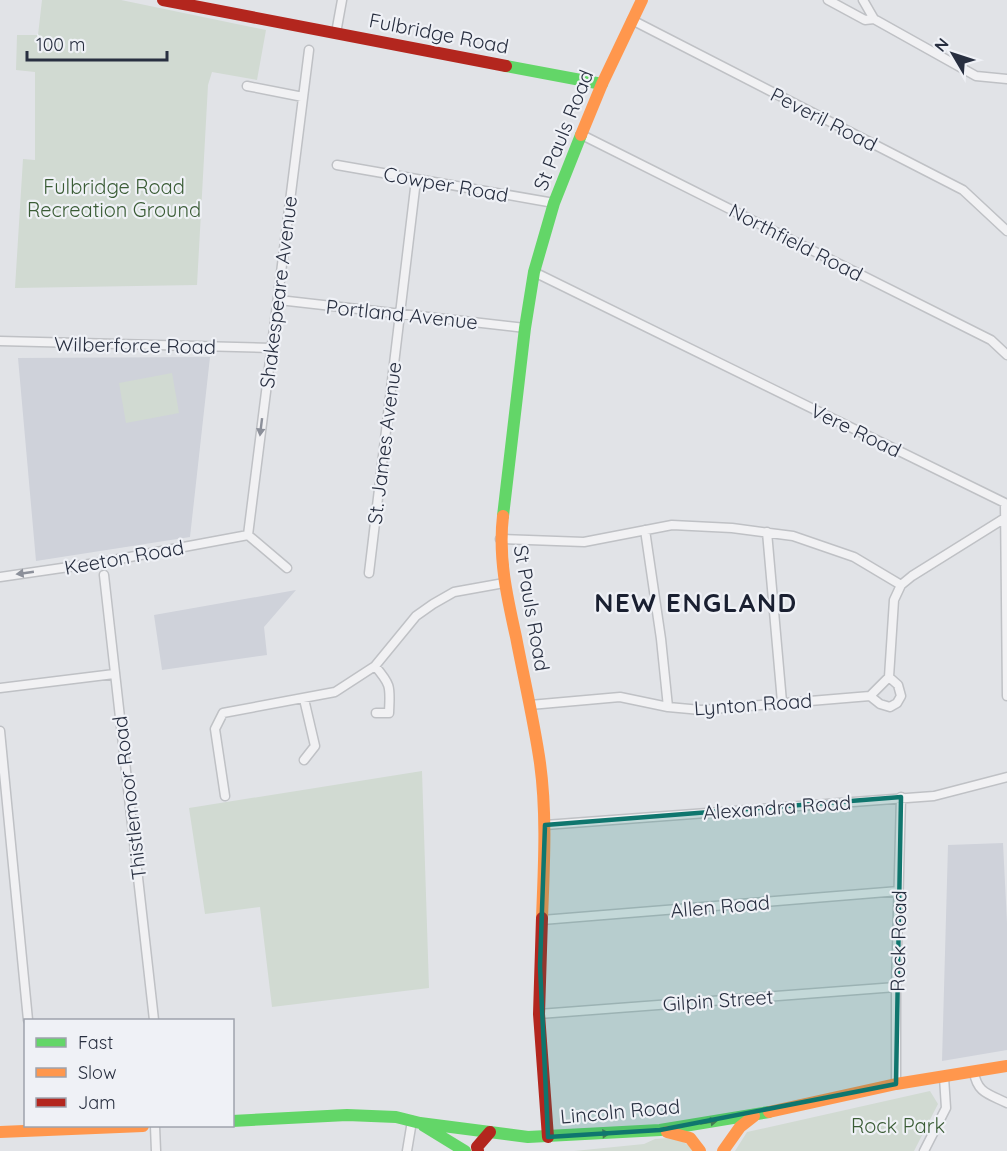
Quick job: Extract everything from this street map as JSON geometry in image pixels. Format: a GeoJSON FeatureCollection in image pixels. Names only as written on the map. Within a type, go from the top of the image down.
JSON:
{"type":"FeatureCollection","features":[{"type":"Feature","properties":{"kind":"street","name":"Fulbridge Road"},"geometry":{"type":"LineString","coordinates":[[163,0],[602,84]]}},
{"type":"Feature","properties":{"kind":"street"},"geometry":{"type":"LineString","coordinates":[[336,33],[342,0]]}},
{"type":"Feature","properties":{"kind":"street","name":"St Pauls Road"},"geometry":{"type":"LineString","coordinates":[[548,1137],[539,1014],[544,825],[540,764],[504,583],[500,539],[525,328],[534,272],[554,203],[602,84],[642,0]]}},
{"type":"Feature","properties":{"kind":"street"},"geometry":{"type":"LineString","coordinates":[[828,0],[866,20],[874,19]]}},
{"type":"Feature","properties":{"kind":"street"},"geometry":{"type":"LineString","coordinates":[[862,0],[874,19],[976,76],[1007,79]]}},
{"type":"Feature","properties":{"kind":"street","name":"Peveril Road"},"geometry":{"type":"LineString","coordinates":[[632,20],[963,190],[1007,231]]}},
{"type":"Feature","properties":{"kind":"street","name":"Shakespeare Avenue"},"geometry":{"type":"LineString","coordinates":[[248,535],[309,50]]}},
{"type":"Feature","properties":{"kind":"street"},"geometry":{"type":"LineString","coordinates":[[247,86],[303,97]]}},
{"type":"Feature","properties":{"kind":"street","name":"Northfield Road"},"geometry":{"type":"LineString","coordinates":[[582,135],[991,340],[1007,355]]}},
{"type":"Feature","properties":{"kind":"street","name":"Cowper Road"},"geometry":{"type":"LineString","coordinates":[[337,165],[554,203]]}},
{"type":"Feature","properties":{"kind":"street","name":"St. James Avenue"},"geometry":{"type":"LineString","coordinates":[[369,573],[416,180]]}},
{"type":"Feature","properties":{"kind":"street","name":"Vere Road"},"geometry":{"type":"LineString","coordinates":[[534,272],[1006,501],[1007,696]]}},
{"type":"Feature","properties":{"kind":"street","name":"Portland Avenue"},"geometry":{"type":"LineString","coordinates":[[279,300],[525,328]]}},
{"type":"Feature","properties":{"kind":"street","name":"Wilberforce Road"},"geometry":{"type":"LineString","coordinates":[[0,341],[271,348]]}},
{"type":"Feature","properties":{"kind":"street"},"geometry":{"type":"LineString","coordinates":[[500,539],[584,542],[672,525],[767,532],[793,536],[854,557],[901,585],[1005,518]]}},
{"type":"Feature","properties":{"kind":"street"},"geometry":{"type":"LineString","coordinates":[[645,530],[661,639],[668,707]]}},
{"type":"Feature","properties":{"kind":"street"},"geometry":{"type":"LineString","coordinates":[[767,532],[782,702]]}},
{"type":"Feature","properties":{"kind":"street"},"geometry":{"type":"LineString","coordinates":[[248,535],[287,568]]}},
{"type":"Feature","properties":{"kind":"street","name":"Keeton Road"},"geometry":{"type":"LineString","coordinates":[[0,577],[103,562],[248,535]]}},
{"type":"Feature","properties":{"kind":"street","name":"Thistlemoor Road"},"geometry":{"type":"LineString","coordinates":[[104,575],[154,1019]]}},
{"type":"Feature","properties":{"kind":"street"},"geometry":{"type":"LineString","coordinates":[[225,796],[215,729],[223,713],[335,692],[375,666],[416,616],[433,604],[454,592],[504,583]]}},
{"type":"Feature","properties":{"kind":"street","name":"Lynton Road"},"geometry":{"type":"LineString","coordinates":[[530,705],[620,697],[668,707],[701,710],[870,696],[880,704],[890,707],[897,703],[901,696],[898,685],[889,677],[894,600],[901,585]]}},
{"type":"Feature","properties":{"kind":"street"},"geometry":{"type":"LineString","coordinates":[[375,666],[389,683],[390,697],[390,713],[376,713]]}},
{"type":"Feature","properties":{"kind":"street"},"geometry":{"type":"LineString","coordinates":[[0,688],[114,675]]}},
{"type":"Feature","properties":{"kind":"street"},"geometry":{"type":"LineString","coordinates":[[870,696],[889,677]]}},
{"type":"Feature","properties":{"kind":"street"},"geometry":{"type":"LineString","coordinates":[[304,699],[315,746],[304,760]]}},
{"type":"Feature","properties":{"kind":"street"},"geometry":{"type":"LineString","coordinates":[[0,731],[28,1019]]}},
{"type":"Feature","properties":{"kind":"street","name":"Alexandra Road"},"geometry":{"type":"LineString","coordinates":[[544,825],[933,796],[1007,777]]}},
{"type":"Feature","properties":{"kind":"street","name":"Rock Road"},"geometry":{"type":"LineString","coordinates":[[896,1084],[901,797]]}},
{"type":"Feature","properties":{"kind":"street","name":"Allen Road"},"geometry":{"type":"LineString","coordinates":[[542,920],[899,891]]}},
{"type":"Feature","properties":{"kind":"street","name":"Gilpin Street"},"geometry":{"type":"LineString","coordinates":[[539,1014],[896,987]]}},
{"type":"Feature","properties":{"kind":"street","name":"Lincoln Road"},"geometry":{"type":"LineString","coordinates":[[234,1121],[347,1115],[396,1117],[416,1122],[528,1137],[660,1131],[757,1114],[896,1084],[1007,1066]]}},
{"type":"Feature","properties":{"kind":"street"},"geometry":{"type":"LineString","coordinates":[[974,1072],[976,1085],[980,1089],[1007,1103]]}},
{"type":"Feature","properties":{"kind":"street"},"geometry":{"type":"LineString","coordinates":[[924,1151],[946,1108],[944,1077]]}},
{"type":"Feature","properties":{"kind":"street"},"geometry":{"type":"LineString","coordinates":[[723,1151],[736,1130],[757,1114]]}},
{"type":"Feature","properties":{"kind":"street"},"geometry":{"type":"LineString","coordinates":[[407,1151],[416,1122],[465,1151]]}},
{"type":"Feature","properties":{"kind":"street"},"geometry":{"type":"LineString","coordinates":[[0,1132],[74,1127]]}},
{"type":"Feature","properties":{"kind":"street"},"geometry":{"type":"LineString","coordinates":[[156,1127],[156,1151]]}},
{"type":"Feature","properties":{"kind":"street"},"geometry":{"type":"LineString","coordinates":[[660,1131],[690,1138],[700,1151]]}},
{"type":"Feature","properties":{"kind":"street"},"geometry":{"type":"LineString","coordinates":[[478,1151],[477,1147],[481,1140],[489,1132]]}},
{"type":"Feature","properties":{"kind":"highlighted area"},"geometry":{"type":"Polygon","coordinates":[[[901,797],[896,1084],[660,1130],[548,1137],[540,966],[545,825],[901,797]]]}},
{"type":"Feature","properties":{"kind":"shaded area"},"geometry":{"type":"Polygon","coordinates":[[[210,357],[190,537],[36,561],[18,358],[210,357]]]}},
{"type":"Feature","properties":{"kind":"shaded area"},"geometry":{"type":"Polygon","coordinates":[[[296,590],[264,627],[267,655],[162,670],[154,615],[296,590]]]}},
{"type":"Feature","properties":{"kind":"shaded area"},"geometry":{"type":"Polygon","coordinates":[[[1003,843],[1007,923],[1007,1050],[942,1061],[948,845],[1003,843]]]}},
{"type":"Feature","properties":{"kind":"green space","name":"Fulbridge Road Recreation Ground"},"geometry":{"type":"Polygon","coordinates":[[[42,0],[121,0],[266,30],[257,80],[212,72],[208,85],[197,285],[15,288],[23,159],[35,160],[35,72],[16,70],[17,35],[38,35],[42,0]]]}},
{"type":"Feature","properties":{"kind":"green space"},"geometry":{"type":"Polygon","coordinates":[[[172,373],[179,413],[126,423],[119,383],[172,373]]]}},
{"type":"Feature","properties":{"kind":"green space"},"geometry":{"type":"Polygon","coordinates":[[[422,771],[429,988],[272,1007],[260,907],[205,914],[189,808],[422,771]]]}},
{"type":"Feature","properties":{"kind":"green space","name":"Rock Park"},"geometry":{"type":"Polygon","coordinates":[[[930,1091],[938,1104],[914,1151],[735,1151],[747,1132],[930,1091]]]}},
{"type":"Feature","properties":{"kind":"green space"},"geometry":{"type":"Polygon","coordinates":[[[669,1138],[689,1145],[694,1151],[574,1151],[644,1144],[655,1139],[669,1138]]]}},
{"type":"Feature","properties":{"kind":"traffic: fast"},"geometry":{"type":"LineString","coordinates":[[506,66],[602,84]]}},
{"type":"Feature","properties":{"kind":"traffic: fast"},"geometry":{"type":"LineString","coordinates":[[503,516],[525,328],[534,272],[554,203],[581,135]]}},
{"type":"Feature","properties":{"kind":"traffic: fast"},"geometry":{"type":"LineString","coordinates":[[234,1121],[347,1115],[396,1117],[420,1123],[528,1137],[660,1130],[769,1112]]}},
{"type":"Feature","properties":{"kind":"traffic: fast"},"geometry":{"type":"LineString","coordinates":[[424,1126],[465,1151]]}},
{"type":"Feature","properties":{"kind":"traffic: slow"},"geometry":{"type":"LineString","coordinates":[[581,135],[602,84],[642,0]]}},
{"type":"Feature","properties":{"kind":"traffic: slow"},"geometry":{"type":"LineString","coordinates":[[503,516],[504,577],[535,732],[544,801],[542,918]]}},
{"type":"Feature","properties":{"kind":"traffic: slow"},"geometry":{"type":"LineString","coordinates":[[769,1112],[896,1084],[1007,1066]]}},
{"type":"Feature","properties":{"kind":"traffic: slow"},"geometry":{"type":"LineString","coordinates":[[723,1151],[740,1127],[754,1116]]}},
{"type":"Feature","properties":{"kind":"traffic: slow"},"geometry":{"type":"LineString","coordinates":[[0,1132],[119,1127]]}},
{"type":"Feature","properties":{"kind":"traffic: slow"},"geometry":{"type":"LineString","coordinates":[[667,1132],[690,1138],[700,1151]]}},
{"type":"Feature","properties":{"kind":"traffic: jam"},"geometry":{"type":"LineString","coordinates":[[163,0],[506,66]]}},
{"type":"Feature","properties":{"kind":"traffic: jam"},"geometry":{"type":"LineString","coordinates":[[542,918],[539,1014],[548,1137]]}},
{"type":"Feature","properties":{"kind":"traffic: jam"},"geometry":{"type":"LineString","coordinates":[[478,1151],[477,1147],[490,1132]]}},
{"type":"Feature","properties":{"kind":"district","name":"NEW ENGLAND"},"geometry":{"type":"Point","coordinates":[696,602]}}]}
